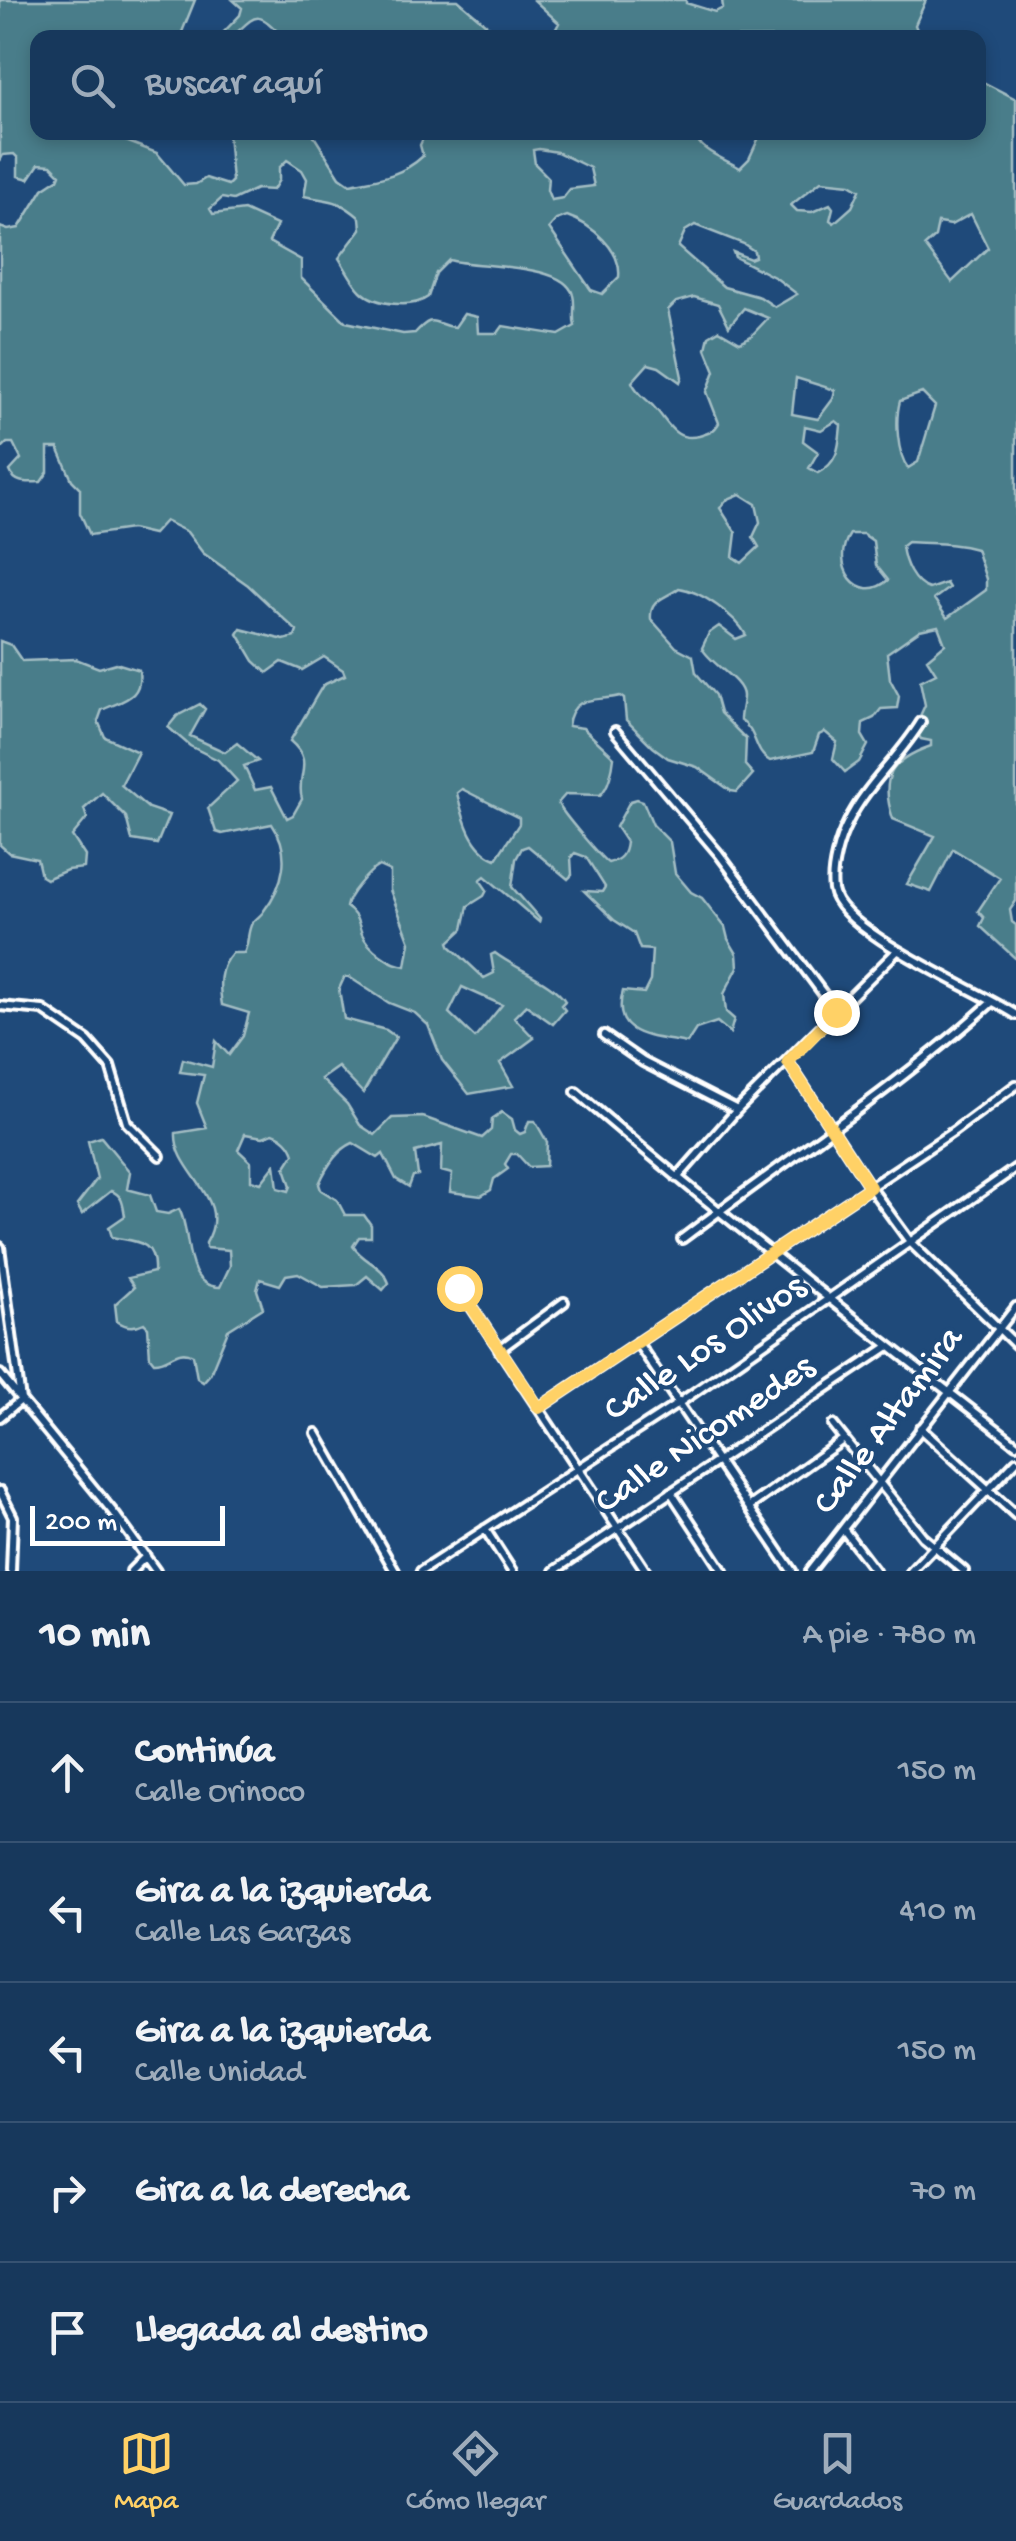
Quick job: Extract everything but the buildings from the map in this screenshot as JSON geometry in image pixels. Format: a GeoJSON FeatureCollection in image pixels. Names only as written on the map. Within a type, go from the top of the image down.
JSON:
{"type":"FeatureCollection","features":[{"type":"Feature","properties":{"kind":"street"},"geometry":{"type":"LineString","coordinates":[[921,722],[848,822],[837,852],[833,889],[844,907],[897,951],[1016,1016]]}},
{"type":"Feature","properties":{"kind":"street"},"geometry":{"type":"LineString","coordinates":[[615,731],[719,854],[836,1012]]}},
{"type":"Feature","properties":{"kind":"street"},"geometry":{"type":"LineString","coordinates":[[677,1178],[736,1110],[897,951]]}},
{"type":"Feature","properties":{"kind":"street"},"geometry":{"type":"LineString","coordinates":[[682,1239],[832,1131],[992,1002]]}},
{"type":"Feature","properties":{"kind":"street"},"geometry":{"type":"LineString","coordinates":[[0,1006],[43,1010],[87,1040],[110,1066],[127,1124],[160,1156]]}},
{"type":"Feature","properties":{"kind":"street"},"geometry":{"type":"LineString","coordinates":[[604,1035],[643,1062],[736,1110]]}},
{"type":"Feature","properties":{"kind":"street"},"geometry":{"type":"LineString","coordinates":[[788,1062],[911,1243],[1016,1345]]}},
{"type":"Feature","properties":{"kind":"street"},"geometry":{"type":"LineString","coordinates":[[539,1408],[954,1132],[1016,1085]]}},
{"type":"Feature","properties":{"kind":"street"},"geometry":{"type":"LineString","coordinates":[[576,1092],[677,1178],[1016,1444]]}},
{"type":"Feature","properties":{"kind":"street","name":"Calle Los Olivos"},"geometry":{"type":"LineString","coordinates":[[421,1571],[679,1403],[1016,1168]]}},
{"type":"Feature","properties":{"kind":"street"},"geometry":{"type":"LineString","coordinates":[[0,1247],[21,1400]]}},
{"type":"Feature","properties":{"kind":"street"},"geometry":{"type":"LineString","coordinates":[[459,1288],[646,1571]]}},
{"type":"Feature","properties":{"kind":"street"},"geometry":{"type":"LineString","coordinates":[[498,1350],[564,1302]]}},
{"type":"Feature","properties":{"kind":"street","name":"Calle Altamira"},"geometry":{"type":"LineString","coordinates":[[810,1571],[1016,1307]]}},
{"type":"Feature","properties":{"kind":"street"},"geometry":{"type":"LineString","coordinates":[[637,1342],[792,1571]]}},
{"type":"Feature","properties":{"kind":"street","name":"Calle Nicomedes"},"geometry":{"type":"LineString","coordinates":[[554,1571],[888,1346]]}},
{"type":"Feature","properties":{"kind":"street"},"geometry":{"type":"LineString","coordinates":[[0,1374],[156,1571]]}},
{"type":"Feature","properties":{"kind":"street"},"geometry":{"type":"LineString","coordinates":[[0,1418],[21,1400]]}},
{"type":"Feature","properties":{"kind":"street"},"geometry":{"type":"LineString","coordinates":[[834,1424],[934,1547],[964,1571]]}},
{"type":"Feature","properties":{"kind":"street"},"geometry":{"type":"LineString","coordinates":[[920,1428],[1016,1516]]}},
{"type":"Feature","properties":{"kind":"street"},"geometry":{"type":"LineString","coordinates":[[316,1433],[395,1571]]}},
{"type":"Feature","properties":{"kind":"street"},"geometry":{"type":"LineString","coordinates":[[750,1506],[844,1439]]}},
{"type":"Feature","properties":{"kind":"street"},"geometry":{"type":"LineString","coordinates":[[911,1571],[1016,1460]]}},
{"type":"Feature","properties":{"kind":"street"},"geometry":{"type":"LineString","coordinates":[[0,1491],[14,1527],[11,1571]]}},
{"type":"Feature","properties":{"kind":"street"},"geometry":{"type":"LineString","coordinates":[[671,1492],[723,1571]]}},
{"type":"Feature","properties":{"kind":"street"},"geometry":{"type":"LineString","coordinates":[[0,1527],[14,1527]]}},
{"type":"Feature","properties":{"kind":"street"},"geometry":{"type":"LineString","coordinates":[[484,1529],[512,1571]]}},
{"type":"Feature","properties":{"kind":"street"},"geometry":{"type":"LineString","coordinates":[[843,1529],[874,1571]]}},
{"type":"Feature","properties":{"kind":"street"},"geometry":{"type":"LineString","coordinates":[[132,1571],[146,1556]]}},
{"type":"Feature","properties":{"kind":"green space"},"geometry":{"type":"Polygon","coordinates":[[[0,0],[195,0],[183,30],[30,30],[30,140],[123,140],[157,153],[184,185],[206,178],[228,185],[232,181],[229,140],[316,140],[340,177],[350,184],[407,168],[423,156],[422,140],[697,140],[740,168],[758,140],[986,140],[986,84],[1016,99],[1016,901],[1010,910],[1016,925],[1016,959],[980,926],[984,918],[978,911],[1000,878],[953,849],[931,892],[907,884],[935,836],[893,819],[888,781],[906,757],[931,746],[931,741],[921,739],[914,729],[925,705],[920,681],[936,673],[927,659],[945,644],[938,626],[920,630],[887,653],[890,679],[899,696],[897,708],[881,709],[863,723],[862,735],[868,745],[859,762],[845,772],[833,759],[837,742],[825,732],[819,735],[813,752],[770,761],[740,720],[742,690],[702,648],[709,633],[719,626],[736,639],[746,635],[717,606],[679,588],[656,603],[651,619],[676,647],[693,656],[696,673],[715,695],[720,713],[746,739],[745,765],[753,774],[737,792],[731,791],[697,767],[668,758],[653,747],[626,720],[624,699],[620,696],[594,699],[575,708],[568,726],[583,728],[614,757],[612,772],[600,795],[566,794],[558,803],[608,863],[619,858],[624,850],[626,842],[616,827],[630,801],[643,801],[653,825],[670,842],[675,873],[725,927],[737,954],[738,967],[724,994],[726,1012],[734,1019],[730,1033],[717,1022],[696,1029],[687,1043],[648,1036],[628,1026],[621,1006],[623,991],[644,993],[650,981],[652,950],[640,949],[634,933],[584,891],[602,892],[605,887],[586,857],[575,853],[571,857],[572,875],[568,879],[528,846],[522,848],[516,859],[512,887],[539,922],[485,876],[480,880],[487,890],[484,896],[468,906],[463,929],[449,942],[484,978],[494,973],[491,955],[495,953],[553,988],[565,1001],[561,1005],[565,1010],[553,1024],[526,1005],[514,1017],[534,1038],[500,1063],[513,1086],[469,1094],[442,1060],[428,1025],[415,1013],[389,1003],[349,977],[344,978],[339,989],[344,1019],[386,1030],[396,1037],[363,1093],[338,1067],[321,1079],[347,1104],[360,1125],[375,1135],[392,1118],[423,1117],[482,1138],[491,1130],[492,1119],[502,1112],[512,1119],[520,1134],[529,1121],[535,1121],[547,1142],[546,1166],[529,1167],[517,1154],[511,1154],[505,1164],[508,1169],[481,1196],[450,1192],[452,1174],[441,1171],[442,1145],[415,1152],[418,1175],[413,1176],[409,1187],[396,1179],[383,1154],[378,1158],[353,1143],[333,1160],[319,1184],[321,1190],[337,1200],[345,1215],[364,1215],[371,1225],[371,1237],[359,1237],[353,1246],[386,1277],[389,1283],[383,1290],[367,1276],[356,1285],[323,1287],[298,1273],[286,1275],[280,1285],[260,1279],[257,1290],[263,1308],[228,1330],[203,1382],[197,1378],[193,1355],[182,1352],[154,1362],[150,1357],[148,1327],[144,1323],[130,1326],[117,1321],[115,1304],[134,1287],[128,1278],[154,1272],[152,1253],[142,1244],[112,1237],[109,1227],[125,1216],[122,1201],[115,1193],[111,1191],[82,1214],[77,1205],[97,1179],[88,1141],[101,1137],[130,1172],[127,1189],[150,1195],[156,1212],[168,1214],[179,1209],[199,1278],[220,1287],[230,1266],[229,1250],[206,1248],[213,1212],[184,1161],[176,1133],[207,1128],[197,1103],[204,1075],[180,1072],[183,1059],[212,1067],[216,1041],[229,1055],[243,1036],[249,1013],[222,1005],[222,971],[232,953],[244,953],[252,923],[276,891],[283,869],[282,846],[272,824],[216,832],[208,808],[237,781],[218,760],[190,746],[168,727],[177,716],[200,704],[205,709],[190,736],[225,752],[237,743],[258,761],[244,766],[255,790],[271,787],[287,818],[302,799],[302,756],[290,741],[323,685],[345,675],[324,657],[302,670],[282,662],[267,673],[254,661],[238,634],[241,629],[284,640],[295,637],[297,631],[248,585],[203,553],[187,532],[165,521],[153,534],[131,529],[90,535],[80,513],[80,488],[72,480],[58,448],[48,448],[48,472],[41,482],[23,482],[12,475],[10,471],[21,459],[13,443],[0,450],[0,227],[19,228],[43,189],[60,174],[51,165],[39,164],[29,179],[18,176],[18,158],[14,154],[3,155],[0,161],[0,0]],[[533,150],[535,164],[548,177],[551,200],[563,198],[570,189],[594,186],[590,168],[557,152],[533,150]],[[287,160],[279,168],[279,180],[273,190],[256,189],[233,200],[222,198],[210,209],[213,214],[244,210],[277,225],[269,242],[301,260],[301,278],[346,322],[403,334],[415,333],[431,321],[455,327],[464,314],[477,317],[478,333],[498,333],[503,326],[559,335],[575,326],[574,299],[566,284],[518,268],[449,260],[436,273],[428,297],[421,301],[403,304],[375,300],[358,288],[339,258],[361,229],[360,218],[338,203],[304,196],[307,179],[302,170],[287,160]],[[821,181],[791,205],[797,211],[812,212],[830,204],[830,220],[834,223],[852,207],[860,190],[850,184],[821,181]],[[971,214],[951,225],[938,223],[935,237],[925,246],[952,282],[988,248],[971,214]],[[567,216],[549,228],[591,290],[602,294],[619,277],[616,257],[586,225],[567,216]],[[695,225],[685,231],[678,247],[724,287],[760,297],[775,307],[797,294],[735,257],[733,252],[750,259],[755,257],[754,251],[744,244],[695,225]],[[694,297],[676,302],[668,310],[680,382],[648,364],[632,382],[678,434],[699,436],[711,432],[719,423],[707,392],[715,371],[706,349],[709,336],[719,330],[740,342],[768,318],[744,308],[729,326],[718,304],[694,297]],[[796,378],[792,414],[818,419],[835,390],[796,378]],[[922,393],[900,401],[899,445],[908,468],[918,462],[935,406],[922,393]],[[836,421],[821,430],[805,426],[803,441],[818,452],[809,468],[818,473],[834,459],[841,425],[836,421]],[[740,494],[720,508],[736,533],[733,557],[742,563],[759,547],[753,537],[760,522],[756,504],[740,494]],[[850,534],[844,546],[845,569],[858,585],[867,588],[888,580],[876,565],[873,541],[863,534],[850,534]],[[907,542],[902,546],[907,566],[918,583],[929,589],[946,583],[949,588],[934,599],[947,618],[986,590],[976,549],[907,542]],[[462,789],[457,793],[474,840],[496,859],[519,818],[462,789]],[[379,866],[364,878],[346,907],[374,950],[393,963],[406,966],[410,942],[390,890],[390,871],[379,866]],[[462,987],[449,1013],[475,1038],[502,1005],[462,987]],[[273,1133],[263,1137],[245,1134],[238,1150],[251,1162],[251,1180],[261,1183],[275,1165],[278,1188],[289,1191],[285,1168],[294,1154],[291,1147],[273,1133]]]}},
{"type":"Feature","properties":{"kind":"green space"},"geometry":{"type":"Polygon","coordinates":[[[233,0],[458,0],[493,30],[276,30],[257,18],[240,30],[226,30],[242,8],[233,0]]]}},
{"type":"Feature","properties":{"kind":"green space"},"geometry":{"type":"Polygon","coordinates":[[[534,0],[686,0],[715,12],[723,8],[722,0],[926,0],[915,25],[917,30],[555,30],[559,23],[534,0]]]}},
{"type":"Feature","properties":{"kind":"green space"},"geometry":{"type":"Polygon","coordinates":[[[0,641],[11,645],[22,661],[76,659],[99,668],[116,663],[139,670],[134,693],[102,710],[98,721],[105,737],[138,752],[121,785],[148,808],[169,815],[157,844],[132,840],[126,817],[102,793],[84,809],[87,818],[72,836],[85,856],[84,868],[46,879],[41,876],[37,859],[9,853],[0,845],[0,641]]]}},
{"type":"Feature","properties":{"kind":"route"},"geometry":{"type":"LineString","coordinates":[[459,1288],[539,1408],[870,1187],[788,1062],[836,1012]]}}]}
